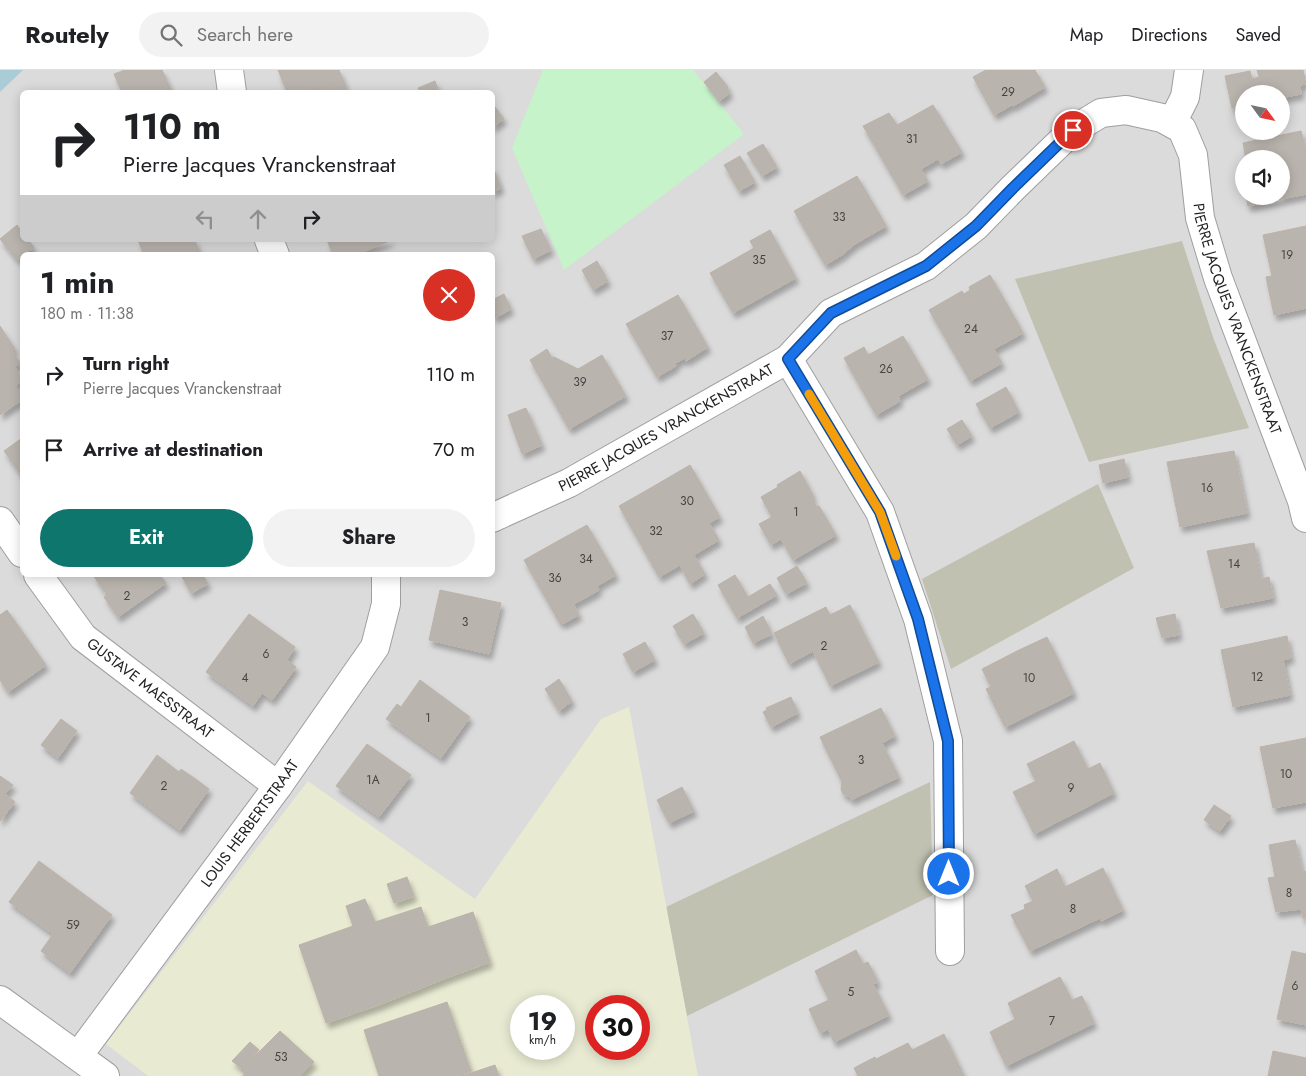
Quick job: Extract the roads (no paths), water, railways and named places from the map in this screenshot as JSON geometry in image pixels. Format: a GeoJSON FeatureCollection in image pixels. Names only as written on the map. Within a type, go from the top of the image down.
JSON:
{"type":"FeatureCollection","features":[{"type":"Feature","properties":{"kind":"street"},"geometry":{"type":"LineString","coordinates":[[229,70],[232,90]]}},
{"type":"Feature","properties":{"kind":"street"},"geometry":{"type":"LineString","coordinates":[[1172,123],[1185,97],[1189,70]]}},
{"type":"Feature","properties":{"kind":"street","name":"PIERRE JACQUES VRANCKENSTRAAT"},"geometry":{"type":"LineString","coordinates":[[495,517],[569,483],[788,359],[831,313],[926,266],[976,226],[1073,130],[1101,113],[1126,110],[1162,118],[1182,129],[1193,155],[1200,218],[1218,278],[1302,501],[1306,518]]}},
{"type":"Feature","properties":{"kind":"street"},"geometry":{"type":"LineString","coordinates":[[788,359],[880,512],[918,619],[948,741],[950,951]]}},
{"type":"Feature","properties":{"kind":"street"},"geometry":{"type":"LineString","coordinates":[[0,521],[20,550]]}},
{"type":"Feature","properties":{"kind":"street","name":"GUSTAVE MAESSTRAAT"},"geometry":{"type":"LineString","coordinates":[[39,577],[83,637],[278,786]]}},
{"type":"Feature","properties":{"kind":"street","name":"LOUIS HERBERTSTRAAT"},"geometry":{"type":"LineString","coordinates":[[78,1056],[278,786],[375,647],[386,604],[386,577]]}},
{"type":"Feature","properties":{"kind":"street"},"geometry":{"type":"LineString","coordinates":[[0,1000],[105,1076]]}},
{"type":"Feature","properties":{"kind":"water"},"geometry":{"type":"Polygon","coordinates":[[[0,70],[23,70],[0,92],[0,70]]]}}]}
